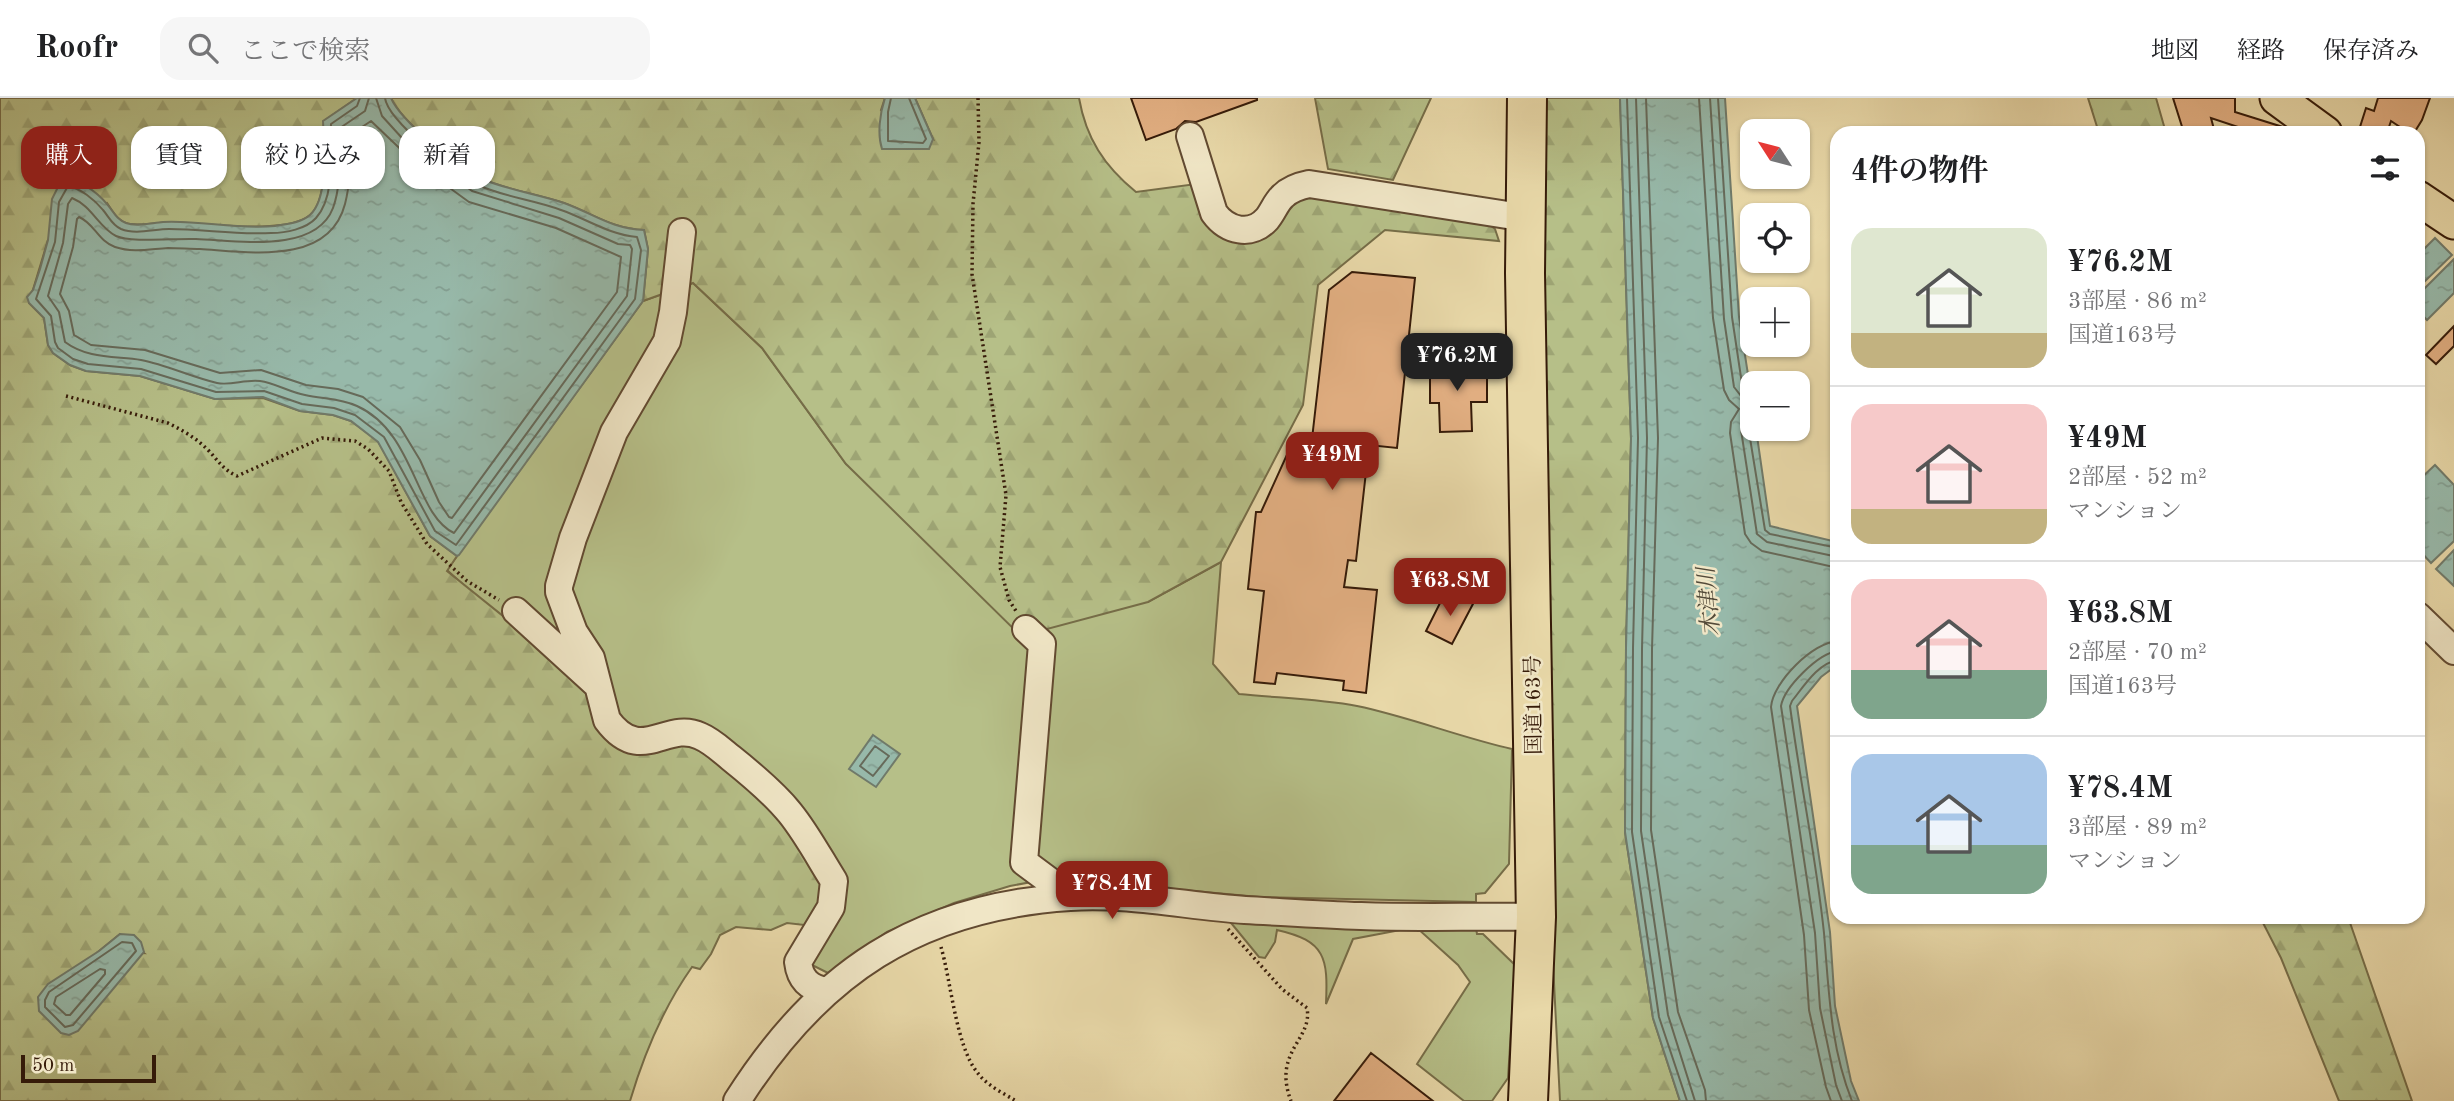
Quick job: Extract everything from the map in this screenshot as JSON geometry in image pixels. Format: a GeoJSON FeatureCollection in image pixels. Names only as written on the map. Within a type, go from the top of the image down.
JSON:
{"type":"FeatureCollection","features":[{"type":"Feature","properties":{"kind":"highway","name":"国道163号"},"geometry":{"type":"LineString","coordinates":[[1527,98],[1525,273],[1536,916],[1528,1101]]}},
{"type":"Feature","properties":{"kind":"main road"},"geometry":{"type":"LineString","coordinates":[[2277,98],[2315,126]]}},
{"type":"Feature","properties":{"kind":"main road"},"geometry":{"type":"LineString","coordinates":[[2425,203],[2454,222]]}},
{"type":"Feature","properties":{"kind":"street"},"geometry":{"type":"LineString","coordinates":[[1190,136],[1214,213],[1219,220],[1233,229],[1249,230],[1258,227],[1281,197],[1290,190],[1308,184],[1527,218]]}},
{"type":"Feature","properties":{"kind":"street"},"geometry":{"type":"LineString","coordinates":[[682,232],[675,301],[667,341],[614,432],[573,538],[559,592],[574,632],[591,658],[607,720],[619,734],[644,741],[679,733],[702,736],[747,771],[790,813],[834,881],[831,906],[798,962],[799,970],[807,984],[826,992]]}},
{"type":"Feature","properties":{"kind":"street"},"geometry":{"type":"LineString","coordinates":[[516,611],[599,688]]}},
{"type":"Feature","properties":{"kind":"street"},"geometry":{"type":"LineString","coordinates":[[2425,624],[2454,651]]}},
{"type":"Feature","properties":{"kind":"street"},"geometry":{"type":"LineString","coordinates":[[1026,629],[1042,644],[1024,862],[1071,897]]}},
{"type":"Feature","properties":{"kind":"street"},"geometry":{"type":"LineString","coordinates":[[737,1101],[774,1047],[826,992],[859,965],[934,924],[1007,904],[1071,897],[1110,897],[1212,908],[1360,916],[1536,916]]}},
{"type":"Feature","properties":{"kind":"path"},"geometry":{"type":"LineString","coordinates":[[978,98],[979,142],[973,204],[972,274],[1006,495],[1000,567],[1009,600],[1026,629]]}},
{"type":"Feature","properties":{"kind":"path"},"geometry":{"type":"LineString","coordinates":[[66,396],[180,429],[206,448],[227,472],[237,476],[322,438],[355,441],[368,449],[388,471],[401,502],[427,544],[467,581],[516,611]]}},
{"type":"Feature","properties":{"kind":"path"},"geometry":{"type":"LineString","coordinates":[[1212,908],[1268,974],[1307,1008],[1309,1017],[1286,1062],[1285,1081],[1291,1101]]}},
{"type":"Feature","properties":{"kind":"path"},"geometry":{"type":"LineString","coordinates":[[934,924],[948,971],[957,1024],[972,1064],[983,1078],[1016,1101]]}},
{"type":"Feature","properties":{"kind":"green space"},"geometry":{"type":"Polygon","coordinates":[[[0,98],[357,98],[324,121],[324,126],[241,126],[241,189],[322,189],[316,207],[310,215],[283,225],[265,226],[172,222],[135,224],[119,219],[107,203],[48,240],[29,303],[44,318],[48,345],[53,353],[70,365],[86,371],[140,376],[215,399],[263,398],[300,411],[333,415],[351,421],[378,441],[430,536],[457,556],[447,571],[595,690],[602,726],[687,739],[737,766],[831,880],[813,926],[787,923],[771,930],[736,927],[720,935],[700,969],[692,967],[663,1015],[630,1101],[0,1101],[0,98]],[[120,934],[99,951],[144,953],[120,934]]]}},
{"type":"Feature","properties":{"kind":"green space"},"geometry":{"type":"Polygon","coordinates":[[[391,98],[885,98],[881,110],[933,139],[915,98],[1079,98],[1086,126],[1098,150],[1125,182],[1136,192],[1196,184],[1221,230],[1293,194],[1484,220],[1495,229],[1499,241],[1385,230],[1318,285],[1303,405],[1221,562],[1148,602],[1021,636],[846,464],[762,348],[693,283],[643,301],[648,249],[644,230],[613,224],[564,203],[495,184],[495,126],[414,126],[391,98]]]}},
{"type":"Feature","properties":{"kind":"green space"},"geometry":{"type":"Polygon","coordinates":[[[1315,98],[1431,98],[1393,180],[1328,169],[1315,98]]]}},
{"type":"Feature","properties":{"kind":"green space"},"geometry":{"type":"Polygon","coordinates":[[[1539,98],[1620,98],[1631,439],[1625,832],[1653,1018],[1680,1101],[1560,1101],[1546,825],[1539,98]]]}},
{"type":"Feature","properties":{"kind":"green space"},"geometry":{"type":"Polygon","coordinates":[[[2088,98],[2156,98],[2164,126],[2097,126],[2088,98]]]}},
{"type":"Feature","properties":{"kind":"green space"},"geometry":{"type":"Polygon","coordinates":[[[693,283],[762,348],[846,464],[1148,602],[1221,562],[1213,664],[1239,694],[1357,706],[1512,749],[1509,864],[1485,893],[1476,894],[1476,902],[1259,897],[1053,878],[1010,886],[954,903],[887,932],[828,973],[812,965],[824,935],[641,747],[447,570],[643,301],[693,283]]]}},
{"type":"Feature","properties":{"kind":"green space"},"geometry":{"type":"Polygon","coordinates":[[[1227,918],[1476,928],[1477,934],[1483,934],[1515,965],[1508,1078],[1492,1101],[1464,1101],[1417,1064],[1470,982],[1458,965],[1416,927],[1353,939],[1326,1004],[1324,963],[1315,946],[1293,934],[1277,930],[1275,942],[1265,958],[1259,957],[1227,918]]]}},
{"type":"Feature","properties":{"kind":"green space"},"geometry":{"type":"Polygon","coordinates":[[[2264,924],[2350,924],[2412,1101],[2339,1101],[2281,958],[2264,924]]]}},
{"type":"Feature","properties":{"kind":"water"},"geometry":{"type":"Polygon","coordinates":[[[357,98],[391,98],[414,126],[399,126],[399,189],[495,189],[495,184],[564,203],[613,224],[644,230],[648,249],[643,301],[457,556],[430,536],[378,442],[351,421],[333,415],[300,411],[263,397],[215,399],[140,376],[86,371],[70,365],[53,353],[48,345],[44,318],[29,303],[27,297],[33,290],[40,269],[48,240],[52,199],[57,189],[90,189],[120,219],[130,224],[177,222],[261,227],[302,220],[316,207],[322,189],[385,189],[385,126],[323,126],[323,121],[357,98]]]}},
{"type":"Feature","properties":{"kind":"water"},"geometry":{"type":"Polygon","coordinates":[[[885,98],[915,98],[933,139],[929,149],[882,149],[880,124],[885,98]]]}},
{"type":"Feature","properties":{"kind":"water","name":"木津川"},"geometry":{"type":"Polygon","coordinates":[[[1620,98],[1725,98],[1740,357],[1745,357],[1747,371],[1740,371],[1740,441],[1758,441],[1770,526],[1830,540],[1830,670],[1797,706],[1830,932],[1835,1006],[1851,1081],[1859,1101],[1680,1101],[1653,1018],[1625,832],[1631,439],[1620,98]]]}},
{"type":"Feature","properties":{"kind":"water"},"geometry":{"type":"Polygon","coordinates":[[[2435,238],[2452,255],[2425,281],[2425,248],[2435,238]]]}},
{"type":"Feature","properties":{"kind":"water"},"geometry":{"type":"Polygon","coordinates":[[[2454,259],[2454,293],[2427,320],[2425,288],[2454,259]]]}},
{"type":"Feature","properties":{"kind":"water"},"geometry":{"type":"Polygon","coordinates":[[[2435,465],[2454,485],[2454,541],[2431,563],[2425,556],[2425,474],[2435,465]]]}},
{"type":"Feature","properties":{"kind":"water"},"geometry":{"type":"Polygon","coordinates":[[[2454,550],[2454,586],[2436,569],[2454,550]]]}},
{"type":"Feature","properties":{"kind":"water"},"geometry":{"type":"Polygon","coordinates":[[[873,735],[900,754],[876,787],[849,769],[873,735]]]}},
{"type":"Feature","properties":{"kind":"water"},"geometry":{"type":"Polygon","coordinates":[[[120,934],[134,935],[141,942],[144,952],[78,1031],[69,1035],[61,1033],[39,1011],[38,997],[48,984],[120,934]]]}},
{"type":"Feature","properties":{"kind":"building"},"geometry":{"type":"Polygon","coordinates":[[[1131,98],[1257,100],[1196,122],[1185,121],[1176,129],[1146,140],[1131,98]]]}},
{"type":"Feature","properties":{"kind":"building"},"geometry":{"type":"Polygon","coordinates":[[[2173,98],[2235,98],[2235,112],[2280,126],[2235,126],[2211,118],[2213,126],[2182,126],[2173,98]]]}},
{"type":"Feature","properties":{"kind":"building"},"geometry":{"type":"Polygon","coordinates":[[[2378,98],[2430,98],[2418,126],[2398,126],[2391,121],[2389,126],[2360,126],[2366,108],[2374,111],[2378,98]]]}},
{"type":"Feature","properties":{"kind":"building"},"geometry":{"type":"Polygon","coordinates":[[[1352,272],[1415,278],[1397,448],[1369,445],[1356,561],[1348,560],[1344,587],[1377,590],[1366,693],[1343,690],[1344,681],[1277,673],[1275,684],[1254,682],[1264,591],[1248,589],[1256,512],[1261,512],[1295,437],[1312,439],[1329,290],[1352,272]]]}},
{"type":"Feature","properties":{"kind":"building"},"geometry":{"type":"Polygon","coordinates":[[[2454,326],[2454,346],[2436,364],[2426,355],[2454,326]]]}},
{"type":"Feature","properties":{"kind":"building"},"geometry":{"type":"Polygon","coordinates":[[[1435,360],[1462,360],[1462,368],[1487,368],[1487,402],[1471,402],[1472,431],[1440,432],[1439,403],[1430,403],[1430,368],[1435,368],[1435,360]]]}},
{"type":"Feature","properties":{"kind":"building"},"geometry":{"type":"Polygon","coordinates":[[[1443,597],[1475,600],[1452,644],[1426,631],[1443,597]]]}},
{"type":"Feature","properties":{"kind":"building"},"geometry":{"type":"Polygon","coordinates":[[[1371,1053],[1433,1101],[1334,1101],[1371,1053]]]}}]}
